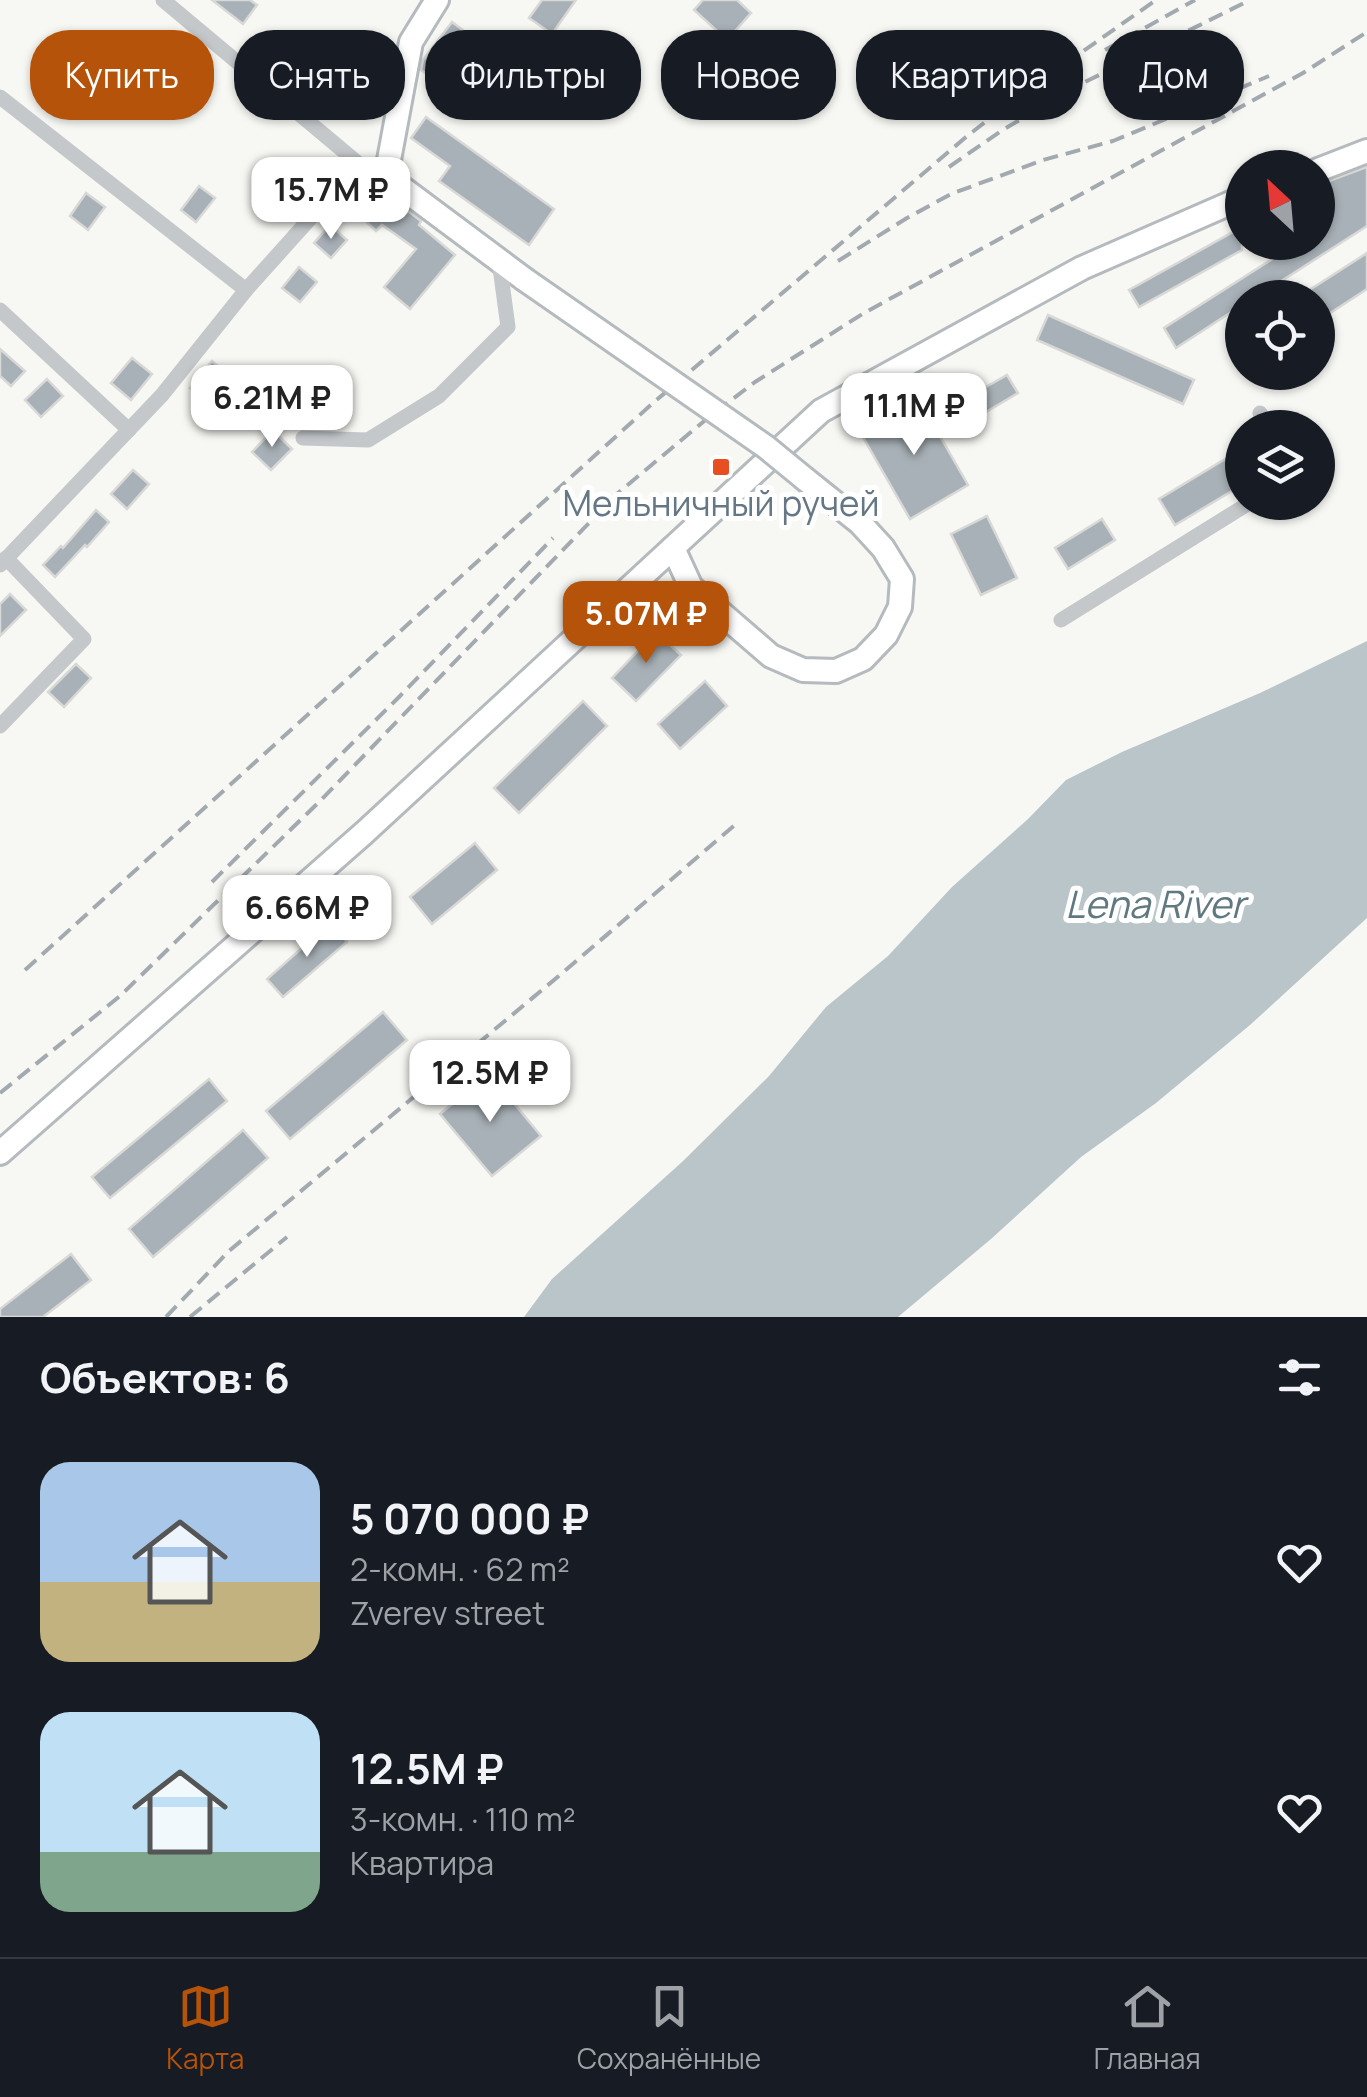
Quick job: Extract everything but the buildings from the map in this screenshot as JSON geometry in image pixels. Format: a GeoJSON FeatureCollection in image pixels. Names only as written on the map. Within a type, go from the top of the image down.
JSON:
{"type":"FeatureCollection","features":[{"type":"Feature","properties":{"kind":"main road"},"geometry":{"type":"LineString","coordinates":[[437,0],[412,42],[386,176],[524,279],[766,447],[860,523],[884,548],[902,579],[900,607],[886,634],[863,659],[836,672],[803,670],[772,656],[691,587],[645,574]]}},
{"type":"Feature","properties":{"kind":"main road"},"geometry":{"type":"LineString","coordinates":[[1335,163],[1367,151]]}},
{"type":"Feature","properties":{"kind":"main road"},"geometry":{"type":"LineString","coordinates":[[0,1152],[364,832],[821,411],[1082,268],[1225,205]]}},
{"type":"Feature","properties":{"kind":"main road"},"geometry":{"type":"LineString","coordinates":[[673,548],[691,587]]}},
{"type":"Feature","properties":{"kind":"street"},"geometry":{"type":"LineString","coordinates":[[163,0],[359,164],[386,176]]}},
{"type":"Feature","properties":{"kind":"street"},"geometry":{"type":"LineString","coordinates":[[0,97],[246,290]]}},
{"type":"Feature","properties":{"kind":"street"},"geometry":{"type":"LineString","coordinates":[[0,726],[84,639],[2,562],[162,395],[246,290],[359,164]]}},
{"type":"Feature","properties":{"kind":"street"},"geometry":{"type":"LineString","coordinates":[[303,438],[368,440],[439,396],[508,327],[499,260]]}},
{"type":"Feature","properties":{"kind":"street"},"geometry":{"type":"LineString","coordinates":[[0,310],[129,430]]}},
{"type":"Feature","properties":{"kind":"street"},"geometry":{"type":"LineString","coordinates":[[1061,620],[1225,518]]}},
{"type":"Feature","properties":{"kind":"water","name":"Lena River"},"geometry":{"type":"Polygon","coordinates":[[[1367,641],[1367,918],[1250,1025],[1156,1103],[1081,1157],[898,1317],[524,1317],[552,1279],[682,1162],[769,1076],[826,1007],[888,956],[952,887],[1066,780],[1367,641]]]}},
{"type":"Feature","properties":{"kind":"railway"},"geometry":{"type":"LineString","coordinates":[[25,970],[653,403],[966,137],[1156,0]]}},
{"type":"Feature","properties":{"kind":"railway"},"geometry":{"type":"LineString","coordinates":[[1141,30],[1195,0]]}},
{"type":"Feature","properties":{"kind":"railway"},"geometry":{"type":"LineString","coordinates":[[949,167],[1077,86],[1250,0]]}},
{"type":"Feature","properties":{"kind":"railway"},"geometry":{"type":"LineString","coordinates":[[0,1093],[120,996],[320,801],[618,493],[709,417],[755,382],[864,313],[1303,73],[1367,32]]}},
{"type":"Feature","properties":{"kind":"railway"},"geometry":{"type":"LineString","coordinates":[[838,261],[951,194],[1043,160],[1113,141],[1269,76]]}},
{"type":"Feature","properties":{"kind":"railway"},"geometry":{"type":"LineString","coordinates":[[212,882],[553,538]]}},
{"type":"Feature","properties":{"kind":"railway"},"geometry":{"type":"LineString","coordinates":[[166,1317],[229,1251],[736,824]]}},
{"type":"Feature","properties":{"kind":"railway"},"geometry":{"type":"LineString","coordinates":[[190,1317],[287,1237]]}},
{"type":"Feature","properties":{"kind":"place","name":"Мельничный ручей"},"geometry":{"type":"Point","coordinates":[721,467]}}]}
